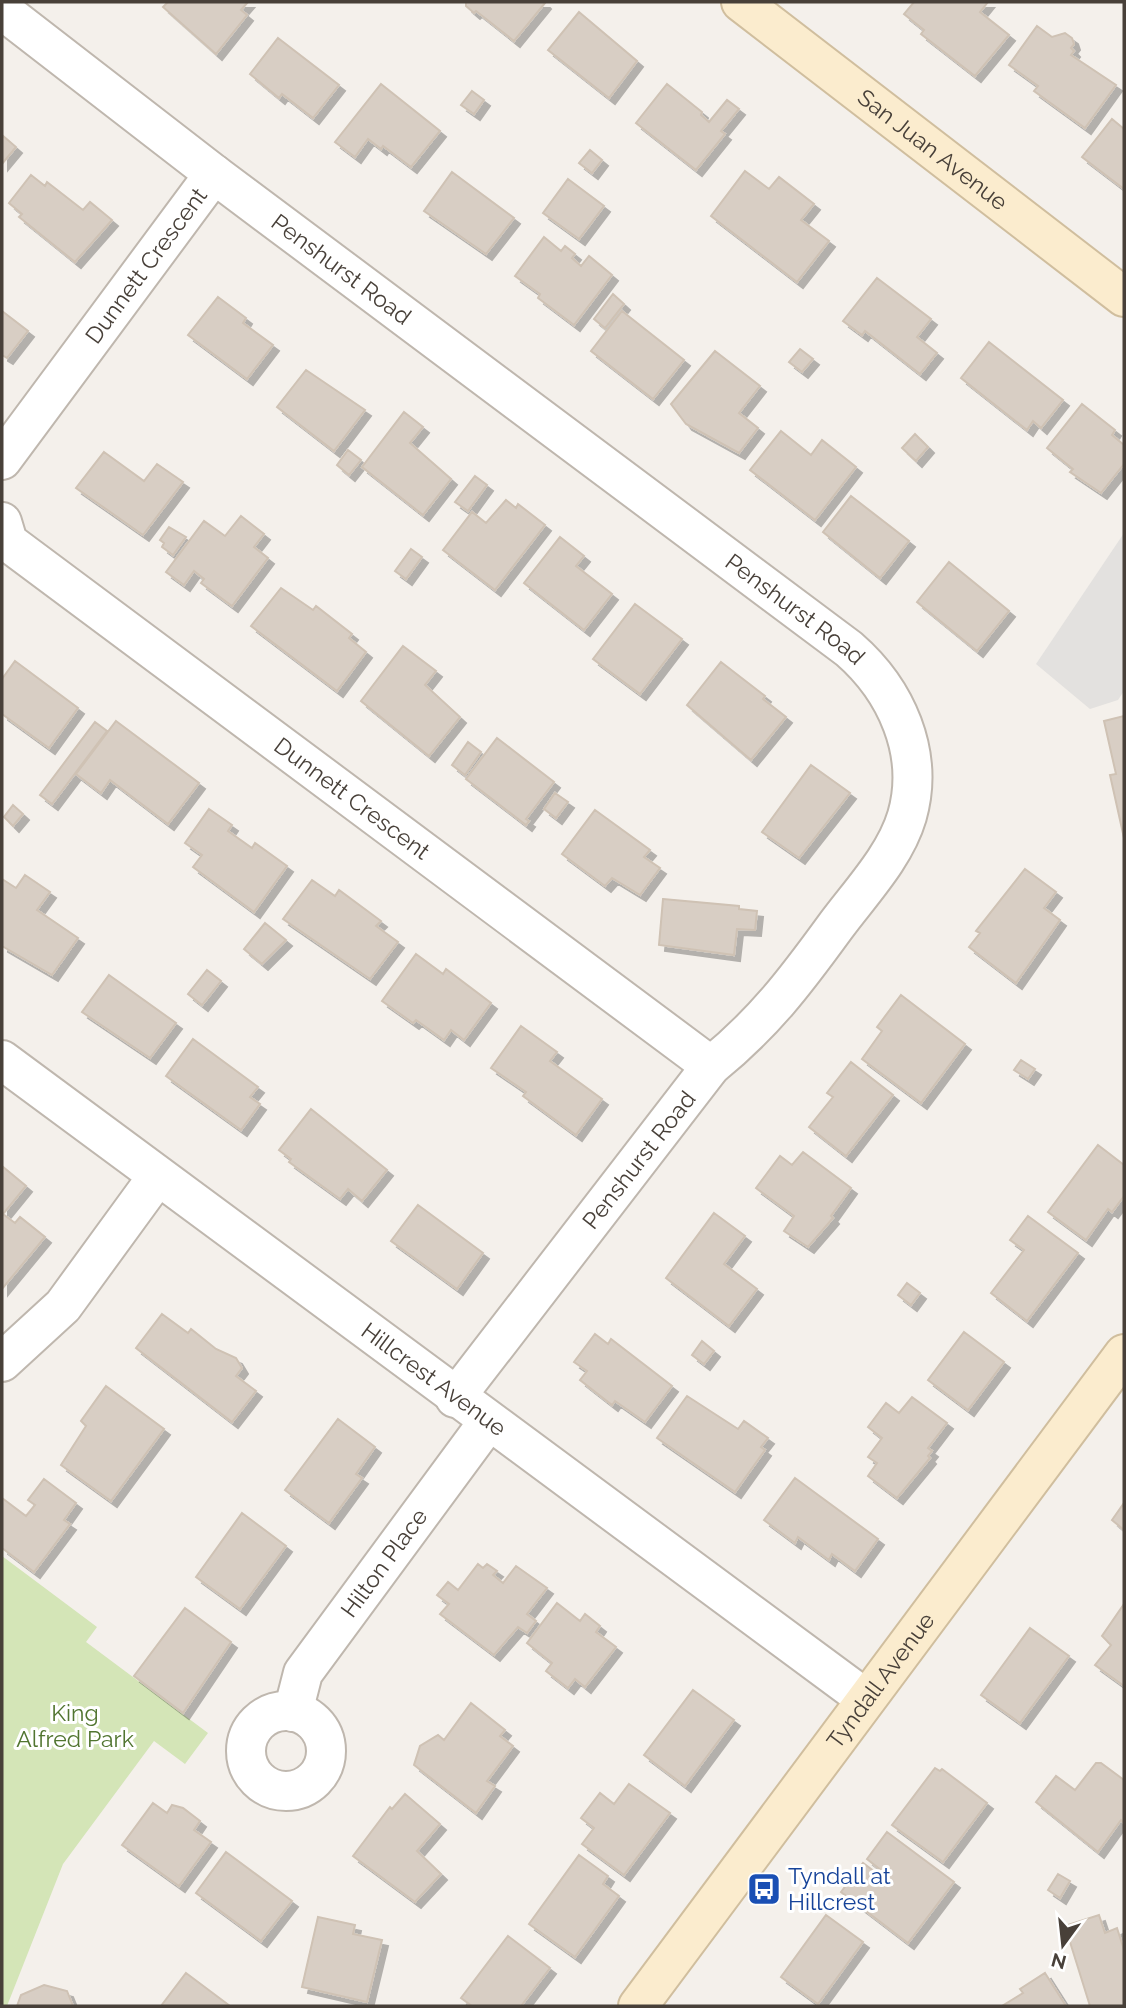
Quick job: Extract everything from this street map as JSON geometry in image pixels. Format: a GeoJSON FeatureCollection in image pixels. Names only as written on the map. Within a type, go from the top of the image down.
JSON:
{"type":"FeatureCollection","features":[{"type":"Feature","properties":{"kind":"street","name":"San Juan Avenue"},"geometry":{"type":"LineString","coordinates":[[741,2],[1124,297]]}},
{"type":"Feature","properties":{"kind":"street","name":"Penshurst Road"},"geometry":{"type":"LineString","coordinates":[[2,10],[214,174],[849,649],[866,664],[893,701],[908,743],[911,767],[907,816],[884,861],[780,1002],[743,1040],[711,1066],[456,1398]]}},
{"type":"Feature","properties":{"kind":"street","name":"Dunnett Crescent"},"geometry":{"type":"LineString","coordinates":[[2,460],[214,174]]}},
{"type":"Feature","properties":{"kind":"street","name":"Dunnett Crescent"},"geometry":{"type":"LineString","coordinates":[[2,522],[8,542],[711,1066]]}},
{"type":"Feature","properties":{"kind":"street","name":"Hillcrest Avenue"},"geometry":{"type":"LineString","coordinates":[[2,1060],[866,1699]]}},
{"type":"Feature","properties":{"kind":"street"},"geometry":{"type":"LineString","coordinates":[[2,1362],[63,1307],[157,1177]]}},
{"type":"Feature","properties":{"kind":"street","name":"Tyndall Avenue"},"geometry":{"type":"LineString","coordinates":[[638,2006],[1124,1354]]}},
{"type":"Feature","properties":{"kind":"street","name":"Hilton Place"},"geometry":{"type":"LineString","coordinates":[[293,1712],[303,1673],[488,1422]]}},
{"type":"Feature","properties":{"kind":"green space","name":"King Alfred Park"},"geometry":{"type":"Polygon","coordinates":[[[2,1556],[97,1627],[86,1642],[208,1733],[185,1764],[154,1741],[63,1864],[7,2006],[2,2006],[2,1556]]]}},
{"type":"Feature","properties":{"kind":"shaded area"},"geometry":{"type":"Polygon","coordinates":[[[1124,533],[1124,691],[1118,700],[1090,709],[1036,664],[1124,533]]]}},
{"type":"Feature","properties":{"kind":"building"},"geometry":{"type":"Polygon","coordinates":[[[168,2],[248,2],[241,10],[247,15],[216,54],[163,7],[168,2]]]}},
{"type":"Feature","properties":{"kind":"building"},"geometry":{"type":"Polygon","coordinates":[[[466,2],[545,3],[514,41],[476,11],[474,13],[466,6],[466,2]]]}},
{"type":"Feature","properties":{"kind":"building"},"geometry":{"type":"Polygon","coordinates":[[[914,2],[988,2],[980,12],[1009,35],[975,76],[921,34],[924,30],[904,14],[914,2]]]}},
{"type":"Feature","properties":{"kind":"building"},"geometry":{"type":"Polygon","coordinates":[[[579,12],[637,61],[609,98],[548,50],[579,12]]]}},
{"type":"Feature","properties":{"kind":"building"},"geometry":{"type":"Polygon","coordinates":[[[1037,26],[1052,37],[1065,33],[1072,38],[1074,44],[1071,48],[1074,51],[1071,55],[1116,85],[1085,128],[1034,91],[1038,86],[1009,65],[1037,26]]]}},
{"type":"Feature","properties":{"kind":"building"},"geometry":{"type":"Polygon","coordinates":[[[278,38],[339,85],[313,118],[282,94],[279,98],[250,74],[278,38]]]}},
{"type":"Feature","properties":{"kind":"building"},"geometry":{"type":"Polygon","coordinates":[[[381,84],[440,131],[411,167],[383,146],[381,149],[368,139],[355,157],[335,142],[381,84]]]}},
{"type":"Feature","properties":{"kind":"building"},"geometry":{"type":"Polygon","coordinates":[[[667,84],[702,112],[701,115],[709,122],[727,100],[739,109],[721,131],[725,134],[696,170],[636,123],[667,84]]]}},
{"type":"Feature","properties":{"kind":"building"},"geometry":{"type":"Polygon","coordinates":[[[472,91],[484,100],[474,114],[461,105],[472,91]]]}},
{"type":"Feature","properties":{"kind":"building"},"geometry":{"type":"Polygon","coordinates":[[[1112,119],[1124,129],[1124,189],[1082,157],[1112,119]]]}},
{"type":"Feature","properties":{"kind":"building"},"geometry":{"type":"Polygon","coordinates":[[[2,135],[16,147],[2,164],[2,135]]]}},
{"type":"Feature","properties":{"kind":"building"},"geometry":{"type":"Polygon","coordinates":[[[590,150],[602,160],[592,173],[579,163],[590,150]]]}},
{"type":"Feature","properties":{"kind":"building"},"geometry":{"type":"Polygon","coordinates":[[[745,171],[769,189],[779,177],[814,204],[801,220],[829,241],[797,282],[711,216],[745,171]]]}},
{"type":"Feature","properties":{"kind":"building"},"geometry":{"type":"Polygon","coordinates":[[[452,172],[514,218],[486,254],[424,211],[452,172]]]}},
{"type":"Feature","properties":{"kind":"building"},"geometry":{"type":"Polygon","coordinates":[[[31,175],[45,186],[47,182],[83,210],[90,202],[112,220],[75,262],[19,217],[22,214],[9,203],[31,175]]]}},
{"type":"Feature","properties":{"kind":"building"},"geometry":{"type":"Polygon","coordinates":[[[568,179],[604,206],[579,239],[543,213],[568,179]]]}},
{"type":"Feature","properties":{"kind":"building"},"geometry":{"type":"Polygon","coordinates":[[[544,237],[561,251],[565,246],[575,254],[572,258],[581,266],[589,256],[612,275],[574,325],[538,298],[540,294],[515,276],[544,237]]]}},
{"type":"Feature","properties":{"kind":"building"},"geometry":{"type":"Polygon","coordinates":[[[877,278],[931,319],[917,337],[937,353],[920,374],[865,331],[862,335],[843,321],[877,278]]]}},
{"type":"Feature","properties":{"kind":"building"},"geometry":{"type":"Polygon","coordinates":[[[613,294],[624,304],[605,328],[594,319],[613,294]]]}},
{"type":"Feature","properties":{"kind":"building"},"geometry":{"type":"Polygon","coordinates":[[[218,297],[246,318],[243,323],[273,345],[247,379],[188,335],[218,297]]]}},
{"type":"Feature","properties":{"kind":"building"},"geometry":{"type":"Polygon","coordinates":[[[2,311],[28,331],[7,358],[2,355],[2,311]]]}},
{"type":"Feature","properties":{"kind":"building"},"geometry":{"type":"Polygon","coordinates":[[[622,311],[684,360],[653,399],[591,351],[622,311]]]}},
{"type":"Feature","properties":{"kind":"building"},"geometry":{"type":"Polygon","coordinates":[[[989,342],[1063,400],[1041,428],[1033,421],[1027,430],[961,378],[989,342]]]}},
{"type":"Feature","properties":{"kind":"building"},"geometry":{"type":"Polygon","coordinates":[[[800,349],[813,359],[802,372],[789,362],[800,349]]]}},
{"type":"Feature","properties":{"kind":"building"},"geometry":{"type":"Polygon","coordinates":[[[715,351],[760,386],[739,413],[758,428],[739,453],[686,424],[671,404],[715,351]]]}},
{"type":"Feature","properties":{"kind":"building"},"geometry":{"type":"Polygon","coordinates":[[[306,370],[365,410],[334,451],[277,407],[306,370]]]}},
{"type":"Feature","properties":{"kind":"building"},"geometry":{"type":"Polygon","coordinates":[[[1082,404],[1115,430],[1112,435],[1124,445],[1124,464],[1101,493],[1070,472],[1073,469],[1047,448],[1082,404]]]}},
{"type":"Feature","properties":{"kind":"building"},"geometry":{"type":"Polygon","coordinates":[[[404,412],[423,427],[410,443],[451,479],[423,515],[362,467],[404,412]]]}},
{"type":"Feature","properties":{"kind":"building"},"geometry":{"type":"Polygon","coordinates":[[[781,431],[811,455],[822,440],[856,467],[815,520],[750,470],[781,431]]]}},
{"type":"Feature","properties":{"kind":"building"},"geometry":{"type":"Polygon","coordinates":[[[915,434],[928,447],[916,461],[902,448],[915,434]]]}},
{"type":"Feature","properties":{"kind":"building"},"geometry":{"type":"Polygon","coordinates":[[[348,450],[361,460],[349,475],[337,465],[348,450]]]}},
{"type":"Feature","properties":{"kind":"building"},"geometry":{"type":"Polygon","coordinates":[[[104,452],[144,481],[157,464],[183,482],[143,535],[76,488],[104,452]]]}},
{"type":"Feature","properties":{"kind":"building"},"geometry":{"type":"Polygon","coordinates":[[[475,476],[487,485],[468,511],[455,502],[475,476]]]}},
{"type":"Feature","properties":{"kind":"building"},"geometry":{"type":"Polygon","coordinates":[[[851,496],[909,541],[880,578],[823,532],[851,496]]]}},
{"type":"Feature","properties":{"kind":"building"},"geometry":{"type":"Polygon","coordinates":[[[506,500],[516,508],[518,504],[545,525],[495,590],[443,550],[472,512],[486,523],[506,500]]]}},
{"type":"Feature","properties":{"kind":"building"},"geometry":{"type":"Polygon","coordinates":[[[241,516],[264,534],[254,547],[268,558],[232,606],[201,583],[204,579],[194,571],[184,585],[166,572],[204,521],[225,536],[241,516]]]}},
{"type":"Feature","properties":{"kind":"building"},"geometry":{"type":"Polygon","coordinates":[[[169,527],[186,537],[173,555],[162,547],[164,543],[160,540],[169,527]]]}},
{"type":"Feature","properties":{"kind":"building"},"geometry":{"type":"Polygon","coordinates":[[[560,537],[584,556],[576,566],[612,594],[584,630],[524,583],[560,537]]]}},
{"type":"Feature","properties":{"kind":"building"},"geometry":{"type":"Polygon","coordinates":[[[411,549],[422,557],[406,579],[395,571],[411,549]]]}},
{"type":"Feature","properties":{"kind":"building"},"geometry":{"type":"Polygon","coordinates":[[[949,562],[1009,611],[977,651],[917,602],[949,562]]]}},
{"type":"Feature","properties":{"kind":"building"},"geometry":{"type":"Polygon","coordinates":[[[281,588],[313,610],[316,606],[352,634],[349,638],[366,652],[337,691],[251,626],[281,588]]]}},
{"type":"Feature","properties":{"kind":"building"},"geometry":{"type":"Polygon","coordinates":[[[635,604],[682,639],[640,694],[593,659],[635,604]]]}},
{"type":"Feature","properties":{"kind":"building"},"geometry":{"type":"Polygon","coordinates":[[[403,646],[436,671],[425,685],[460,717],[429,756],[361,701],[403,646]]]}},
{"type":"Feature","properties":{"kind":"building"},"geometry":{"type":"Polygon","coordinates":[[[15,661],[78,708],[49,748],[2,714],[2,679],[15,661]]]}},
{"type":"Feature","properties":{"kind":"building"},"geometry":{"type":"Polygon","coordinates":[[[721,662],[765,696],[763,699],[786,717],[751,760],[687,705],[721,662]]]}},
{"type":"Feature","properties":{"kind":"building"},"geometry":{"type":"Polygon","coordinates":[[[1124,716],[1124,838],[1110,775],[1116,774],[1104,721],[1124,716]]]}},
{"type":"Feature","properties":{"kind":"building"},"geometry":{"type":"Polygon","coordinates":[[[116,721],[199,783],[168,824],[110,780],[101,793],[76,774],[116,721]]]}},
{"type":"Feature","properties":{"kind":"building"},"geometry":{"type":"Polygon","coordinates":[[[95,722],[107,731],[52,804],[40,795],[95,722]]]}},
{"type":"Feature","properties":{"kind":"building"},"geometry":{"type":"Polygon","coordinates":[[[497,738],[554,782],[526,819],[529,821],[526,825],[466,779],[497,738]]]}},
{"type":"Feature","properties":{"kind":"building"},"geometry":{"type":"Polygon","coordinates":[[[468,742],[481,752],[465,775],[452,765],[468,742]]]}},
{"type":"Feature","properties":{"kind":"building"},"geometry":{"type":"Polygon","coordinates":[[[811,765],[850,793],[799,858],[762,832],[811,765]]]}},
{"type":"Feature","properties":{"kind":"building"},"geometry":{"type":"Polygon","coordinates":[[[555,793],[568,802],[556,818],[544,809],[555,793]]]}},
{"type":"Feature","properties":{"kind":"building"},"geometry":{"type":"Polygon","coordinates":[[[13,805],[23,814],[13,826],[4,817],[13,805]]]}},
{"type":"Feature","properties":{"kind":"building"},"geometry":{"type":"Polygon","coordinates":[[[209,809],[232,825],[228,831],[252,848],[255,843],[287,866],[254,912],[193,867],[202,855],[185,843],[209,809]]]}},
{"type":"Feature","properties":{"kind":"building"},"geometry":{"type":"Polygon","coordinates":[[[595,810],[650,850],[644,857],[660,868],[640,895],[612,878],[605,886],[562,854],[595,810]]]}},
{"type":"Feature","properties":{"kind":"building"},"geometry":{"type":"Polygon","coordinates":[[[1025,869],[1056,892],[1044,908],[1060,920],[1016,983],[969,947],[980,933],[976,931],[1025,869]]]}},
{"type":"Feature","properties":{"kind":"building"},"geometry":{"type":"Polygon","coordinates":[[[25,875],[50,892],[37,910],[78,938],[52,975],[2,946],[2,879],[16,888],[25,875]]]}},
{"type":"Feature","properties":{"kind":"building"},"geometry":{"type":"Polygon","coordinates":[[[312,880],[335,896],[339,890],[381,921],[376,926],[398,942],[370,979],[283,919],[312,880]]]}},
{"type":"Feature","properties":{"kind":"building"},"geometry":{"type":"Polygon","coordinates":[[[663,899],[739,906],[739,909],[757,911],[755,930],[737,929],[734,955],[659,945],[663,899]]]}},
{"type":"Feature","properties":{"kind":"building"},"geometry":{"type":"Polygon","coordinates":[[[265,923],[286,940],[262,964],[244,949],[265,923]]]}},
{"type":"Feature","properties":{"kind":"building"},"geometry":{"type":"Polygon","coordinates":[[[416,954],[443,974],[446,969],[491,1003],[464,1040],[451,1030],[444,1040],[416,1020],[413,1023],[382,1001],[416,954]]]}},
{"type":"Feature","properties":{"kind":"building"},"geometry":{"type":"Polygon","coordinates":[[[207,970],[221,981],[202,1005],[188,994],[207,970]]]}},
{"type":"Feature","properties":{"kind":"building"},"geometry":{"type":"Polygon","coordinates":[[[109,975],[176,1023],[150,1058],[82,1012],[109,975]]]}},
{"type":"Feature","properties":{"kind":"building"},"geometry":{"type":"Polygon","coordinates":[[[901,995],[965,1044],[921,1103],[862,1059],[882,1031],[877,1027],[901,995]]]}},
{"type":"Feature","properties":{"kind":"building"},"geometry":{"type":"Polygon","coordinates":[[[521,1026],[557,1052],[550,1061],[602,1099],[576,1135],[523,1096],[526,1092],[491,1068],[521,1026]]]}},
{"type":"Feature","properties":{"kind":"building"},"geometry":{"type":"Polygon","coordinates":[[[193,1039],[258,1087],[250,1097],[260,1104],[241,1130],[166,1076],[193,1039]]]}},
{"type":"Feature","properties":{"kind":"building"},"geometry":{"type":"Polygon","coordinates":[[[1021,1060],[1035,1069],[1028,1079],[1014,1070],[1021,1060]]]}},
{"type":"Feature","properties":{"kind":"building"},"geometry":{"type":"Polygon","coordinates":[[[851,1062],[893,1095],[846,1156],[809,1127],[833,1097],[827,1093],[851,1062]]]}},
{"type":"Feature","properties":{"kind":"building"},"geometry":{"type":"Polygon","coordinates":[[[311,1109],[387,1170],[362,1201],[348,1189],[340,1199],[289,1162],[291,1159],[279,1150],[311,1109]]]}},
{"type":"Feature","properties":{"kind":"building"},"geometry":{"type":"Polygon","coordinates":[[[1098,1145],[1124,1165],[1124,1196],[1112,1212],[1108,1209],[1086,1240],[1048,1212],[1098,1145]]]}},
{"type":"Feature","properties":{"kind":"building"},"geometry":{"type":"Polygon","coordinates":[[[803,1152],[851,1188],[831,1216],[833,1218],[808,1247],[784,1231],[794,1216],[756,1188],[780,1156],[792,1165],[803,1152]]]}},
{"type":"Feature","properties":{"kind":"building"},"geometry":{"type":"Polygon","coordinates":[[[2,1166],[26,1186],[3,1214],[15,1223],[20,1217],[45,1237],[2,1289],[2,1166]]]}},
{"type":"Feature","properties":{"kind":"building"},"geometry":{"type":"Polygon","coordinates":[[[418,1205],[483,1253],[457,1289],[391,1241],[418,1205]]]}},
{"type":"Feature","properties":{"kind":"building"},"geometry":{"type":"Polygon","coordinates":[[[714,1213],[745,1236],[724,1264],[757,1289],[729,1326],[666,1278],[714,1213]]]}},
{"type":"Feature","properties":{"kind":"building"},"geometry":{"type":"Polygon","coordinates":[[[1028,1216],[1078,1253],[1027,1321],[991,1293],[1024,1250],[1010,1240],[1028,1216]]]}},
{"type":"Feature","properties":{"kind":"building"},"geometry":{"type":"Polygon","coordinates":[[[907,1283],[920,1293],[911,1305],[898,1295],[907,1283]]]}},
{"type":"Feature","properties":{"kind":"building"},"geometry":{"type":"Polygon","coordinates":[[[162,1314],[188,1333],[191,1329],[216,1349],[236,1358],[242,1368],[236,1376],[256,1391],[232,1422],[136,1348],[162,1314]]]}},
{"type":"Feature","properties":{"kind":"building"},"geometry":{"type":"Polygon","coordinates":[[[964,1332],[1004,1362],[968,1410],[928,1380],[964,1332]]]}},
{"type":"Feature","properties":{"kind":"building"},"geometry":{"type":"Polygon","coordinates":[[[595,1334],[608,1344],[611,1339],[672,1386],[645,1422],[615,1401],[612,1405],[580,1380],[587,1371],[574,1362],[595,1334]]]}},
{"type":"Feature","properties":{"kind":"building"},"geometry":{"type":"Polygon","coordinates":[[[702,1341],[714,1351],[704,1364],[692,1355],[702,1341]]]}},
{"type":"Feature","properties":{"kind":"building"},"geometry":{"type":"Polygon","coordinates":[[[106,1386],[164,1429],[111,1501],[61,1465],[86,1426],[81,1421],[106,1386]]]}},
{"type":"Feature","properties":{"kind":"building"},"geometry":{"type":"Polygon","coordinates":[[[687,1396],[738,1429],[744,1421],[768,1438],[761,1447],[765,1450],[735,1492],[657,1438],[687,1396]]]}},
{"type":"Feature","properties":{"kind":"building"},"geometry":{"type":"Polygon","coordinates":[[[912,1397],[947,1423],[928,1448],[932,1451],[928,1456],[930,1458],[897,1498],[868,1476],[877,1463],[868,1457],[882,1438],[868,1427],[886,1403],[899,1413],[912,1397]]]}},
{"type":"Feature","properties":{"kind":"building"},"geometry":{"type":"Polygon","coordinates":[[[338,1419],[375,1447],[356,1474],[362,1478],[329,1523],[285,1490],[338,1419]]]}},
{"type":"Feature","properties":{"kind":"building"},"geometry":{"type":"Polygon","coordinates":[[[795,1478],[878,1539],[855,1571],[832,1554],[829,1560],[798,1537],[795,1543],[764,1520],[795,1478]]]}},
{"type":"Feature","properties":{"kind":"building"},"geometry":{"type":"Polygon","coordinates":[[[44,1479],[76,1503],[64,1520],[70,1524],[34,1572],[2,1548],[2,1498],[26,1516],[35,1505],[28,1500],[44,1479]]]}},
{"type":"Feature","properties":{"kind":"building"},"geometry":{"type":"Polygon","coordinates":[[[1124,1503],[1124,1530],[1112,1520],[1124,1503]]]}},
{"type":"Feature","properties":{"kind":"building"},"geometry":{"type":"Polygon","coordinates":[[[242,1513],[286,1546],[240,1609],[196,1577],[242,1513]]]}},
{"type":"Feature","properties":{"kind":"building"},"geometry":{"type":"Polygon","coordinates":[[[478,1564],[483,1568],[487,1564],[497,1571],[493,1575],[503,1583],[516,1566],[547,1588],[527,1614],[536,1621],[527,1633],[518,1627],[494,1655],[440,1614],[449,1604],[437,1595],[448,1582],[458,1590],[478,1564]]]}},
{"type":"Feature","properties":{"kind":"building"},"geometry":{"type":"Polygon","coordinates":[[[557,1603],[580,1621],[585,1614],[600,1626],[596,1632],[616,1647],[585,1687],[575,1679],[568,1688],[546,1671],[552,1663],[527,1643],[557,1603]]]}},
{"type":"Feature","properties":{"kind":"building"},"geometry":{"type":"Polygon","coordinates":[[[1124,1604],[1124,1686],[1095,1665],[1111,1645],[1102,1636],[1124,1604]]]}},
{"type":"Feature","properties":{"kind":"building"},"geometry":{"type":"Polygon","coordinates":[[[185,1608],[231,1642],[183,1713],[134,1676],[185,1608]]]}},
{"type":"Feature","properties":{"kind":"building"},"geometry":{"type":"Polygon","coordinates":[[[1030,1628],[1069,1656],[1020,1723],[981,1695],[1030,1628]]]}},
{"type":"Feature","properties":{"kind":"building"},"geometry":{"type":"Polygon","coordinates":[[[693,1690],[734,1720],[685,1786],[644,1755],[693,1690]]]}},
{"type":"Feature","properties":{"kind":"building"},"geometry":{"type":"Polygon","coordinates":[[[471,1703],[505,1730],[500,1736],[513,1746],[487,1781],[495,1786],[476,1813],[414,1765],[420,1746],[438,1735],[444,1740],[471,1703]]]}},
{"type":"Feature","properties":{"kind":"building"},"geometry":{"type":"Polygon","coordinates":[[[1096,1763],[1101,1763],[1124,1780],[1124,1823],[1121,1820],[1098,1852],[1036,1802],[1056,1776],[1075,1790],[1096,1763]]]}},
{"type":"Feature","properties":{"kind":"building"},"geometry":{"type":"Polygon","coordinates":[[[935,1768],[940,1771],[942,1769],[987,1803],[943,1862],[892,1825],[935,1768]]]}},
{"type":"Feature","properties":{"kind":"building"},"geometry":{"type":"Polygon","coordinates":[[[629,1784],[670,1813],[624,1875],[582,1844],[594,1828],[581,1818],[600,1793],[614,1804],[629,1784]]]}},
{"type":"Feature","properties":{"kind":"building"},"geometry":{"type":"Polygon","coordinates":[[[405,1794],[440,1824],[417,1851],[441,1874],[415,1902],[353,1856],[390,1807],[392,1809],[405,1794]]]}},
{"type":"Feature","properties":{"kind":"building"},"geometry":{"type":"Polygon","coordinates":[[[153,1803],[167,1813],[172,1805],[183,1808],[200,1821],[194,1830],[211,1842],[179,1886],[122,1845],[153,1803]]]}},
{"type":"Feature","properties":{"kind":"building"},"geometry":{"type":"Polygon","coordinates":[[[887,1832],[954,1882],[908,1943],[841,1892],[863,1863],[879,1875],[882,1871],[867,1859],[887,1832]]]}},
{"type":"Feature","properties":{"kind":"building"},"geometry":{"type":"Polygon","coordinates":[[[226,1852],[292,1901],[261,1941],[196,1893],[226,1852]]]}},
{"type":"Feature","properties":{"kind":"building"},"geometry":{"type":"Polygon","coordinates":[[[579,1855],[608,1876],[603,1884],[619,1896],[575,1957],[529,1924],[579,1855]]]}},
{"type":"Feature","properties":{"kind":"building"},"geometry":{"type":"Polygon","coordinates":[[[1058,1874],[1070,1881],[1060,1898],[1048,1890],[1058,1874]]]}},
{"type":"Feature","properties":{"kind":"building"},"geometry":{"type":"Polygon","coordinates":[[[826,1915],[863,1942],[818,2004],[781,1977],[826,1915]]]}},
{"type":"Feature","properties":{"kind":"building"},"geometry":{"type":"Polygon","coordinates":[[[1099,1915],[1105,1933],[1117,1928],[1124,1950],[1124,2006],[1090,2006],[1065,1926],[1099,1915]]]}},
{"type":"Feature","properties":{"kind":"building"},"geometry":{"type":"Polygon","coordinates":[[[318,1917],[355,1925],[353,1934],[382,1940],[367,2002],[302,1987],[318,1917]]]}},
{"type":"Feature","properties":{"kind":"building"},"geometry":{"type":"Polygon","coordinates":[[[508,1936],[550,1968],[521,2006],[472,2006],[461,1998],[508,1936]]]}},
{"type":"Feature","properties":{"kind":"building"},"geometry":{"type":"Polygon","coordinates":[[[186,1973],[230,2006],[161,2006],[186,1973]]]}},
{"type":"Feature","properties":{"kind":"building"},"geometry":{"type":"Polygon","coordinates":[[[1045,1973],[1066,2006],[1002,2006],[1023,1993],[1020,1989],[1045,1973]]]}},
{"type":"Feature","properties":{"kind":"building"},"geometry":{"type":"Polygon","coordinates":[[[44,1985],[67,1991],[73,2006],[17,2006],[21,1995],[44,1985]]]}},
{"type":"Feature","properties":{"kind":"place","name":"Tyndall at Hillcrest"},"geometry":{"type":"Point","coordinates":[764,1889]}}]}
